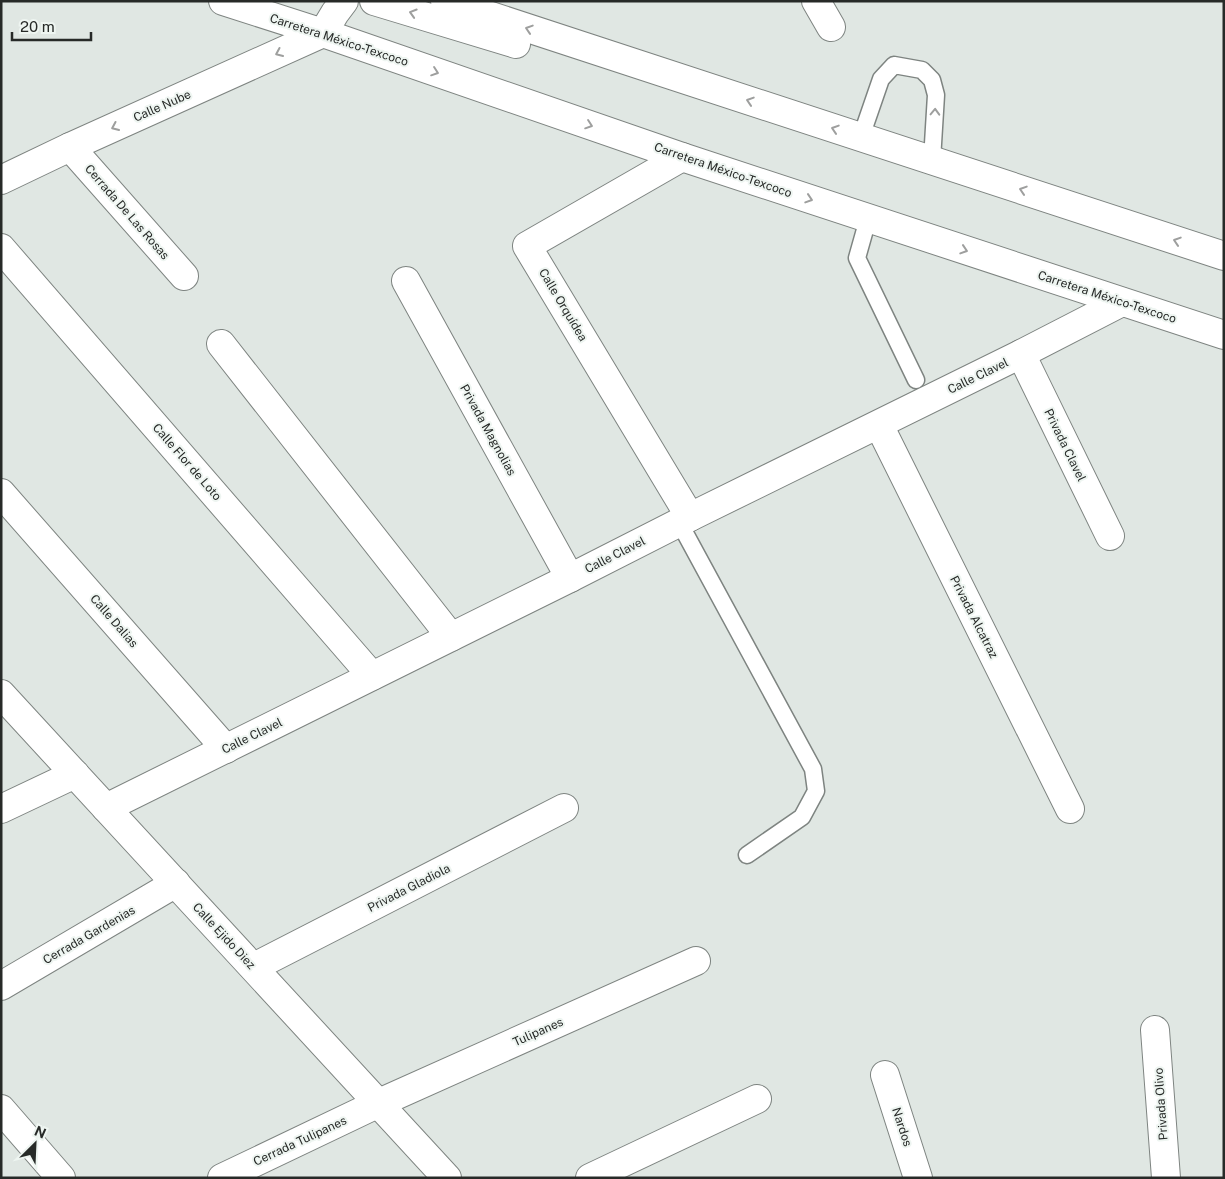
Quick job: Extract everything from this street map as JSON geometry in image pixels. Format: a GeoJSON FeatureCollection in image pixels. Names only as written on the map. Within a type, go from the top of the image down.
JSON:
{"type":"FeatureCollection","features":[{"type":"Feature","properties":{"kind":"main road","name":"Carretera México-Texcoco"},"geometry":{"type":"LineString","coordinates":[[223,1],[682,157],[1224,335]]}},
{"type":"Feature","properties":{"kind":"main road"},"geometry":{"type":"LineString","coordinates":[[317,32],[325,1]]}},
{"type":"Feature","properties":{"kind":"main road"},"geometry":{"type":"LineString","coordinates":[[317,32],[344,1]]}},
{"type":"Feature","properties":{"kind":"main road"},"geometry":{"type":"LineString","coordinates":[[374,1],[534,49],[548,51],[578,46]]}},
{"type":"Feature","properties":{"kind":"main road"},"geometry":{"type":"LineString","coordinates":[[445,1],[1224,256]]}},
{"type":"Feature","properties":{"kind":"main road"},"geometry":{"type":"LineString","coordinates":[[816,1],[831,27]]}},
{"type":"Feature","properties":{"kind":"main road","name":"Calle Nube"},"geometry":{"type":"LineString","coordinates":[[1,180],[317,32]]}},
{"type":"Feature","properties":{"kind":"main road","name":"Cerrada De Las Rosas"},"geometry":{"type":"LineString","coordinates":[[70,147],[184,276]]}},
{"type":"Feature","properties":{"kind":"main road","name":"Calle Orquídea"},"geometry":{"type":"LineString","coordinates":[[682,157],[527,246],[684,519]]}},
{"type":"Feature","properties":{"kind":"main road","name":"Calle Flor de Loto"},"geometry":{"type":"LineString","coordinates":[[1,248],[372,676]]}},
{"type":"Feature","properties":{"kind":"main road","name":"Privada Magnolias"},"geometry":{"type":"LineString","coordinates":[[406,281],[570,578]]}},
{"type":"Feature","properties":{"kind":"main road","name":"Calle Clavel"},"geometry":{"type":"LineString","coordinates":[[106,808],[570,578],[684,519],[1021,354],[1122,302]]}},
{"type":"Feature","properties":{"kind":"main road"},"geometry":{"type":"LineString","coordinates":[[221,344],[451,637]]}},
{"type":"Feature","properties":{"kind":"main road","name":"Privada Clavel"},"geometry":{"type":"LineString","coordinates":[[1021,354],[1110,536]]}},
{"type":"Feature","properties":{"kind":"main road","name":"Privada Alcatraz"},"geometry":{"type":"LineString","coordinates":[[878,425],[1070,809]]}},
{"type":"Feature","properties":{"kind":"main road","name":"Calle Dalias"},"geometry":{"type":"LineString","coordinates":[[1,493],[226,749]]}},
{"type":"Feature","properties":{"kind":"main road","name":"Calle Ejido Diez"},"geometry":{"type":"LineString","coordinates":[[1,694],[448,1178]]}},
{"type":"Feature","properties":{"kind":"main road"},"geometry":{"type":"LineString","coordinates":[[1,809],[75,774]]}},
{"type":"Feature","properties":{"kind":"main road","name":"Privada Gladiola"},"geometry":{"type":"LineString","coordinates":[[254,967],[564,808]]}},
{"type":"Feature","properties":{"kind":"main road","name":"Cerrada Gardenias"},"geometry":{"type":"LineString","coordinates":[[1,986],[176,883]]}},
{"type":"Feature","properties":{"kind":"main road","name":"Tulipanes"},"geometry":{"type":"LineString","coordinates":[[379,1104],[696,961]]}},
{"type":"Feature","properties":{"kind":"main road","name":"Privada Olivo"},"geometry":{"type":"LineString","coordinates":[[1156,1030],[1166,1178]]}},
{"type":"Feature","properties":{"kind":"main road","name":"Nardos"},"geometry":{"type":"LineString","coordinates":[[885,1076],[918,1178]]}},
{"type":"Feature","properties":{"kind":"main road"},"geometry":{"type":"LineString","coordinates":[[590,1178],[758,1100]]}},
{"type":"Feature","properties":{"kind":"main road","name":"Cerrada Tulipanes"},"geometry":{"type":"LineString","coordinates":[[222,1178],[379,1104]]}},
{"type":"Feature","properties":{"kind":"main road"},"geometry":{"type":"LineString","coordinates":[[1,1109],[61,1178]]}},
{"type":"Feature","properties":{"kind":"lane"},"geometry":{"type":"LineString","coordinates":[[860,137],[881,79],[894,65],[922,70],[932,80],[936,96],[932,160]]}},
{"type":"Feature","properties":{"kind":"lane"},"geometry":{"type":"LineString","coordinates":[[868,219],[857,258],[916,380]]}},
{"type":"Feature","properties":{"kind":"lane"},"geometry":{"type":"LineString","coordinates":[[684,519],[813,769],[816,791],[802,817],[747,856]]}}]}
